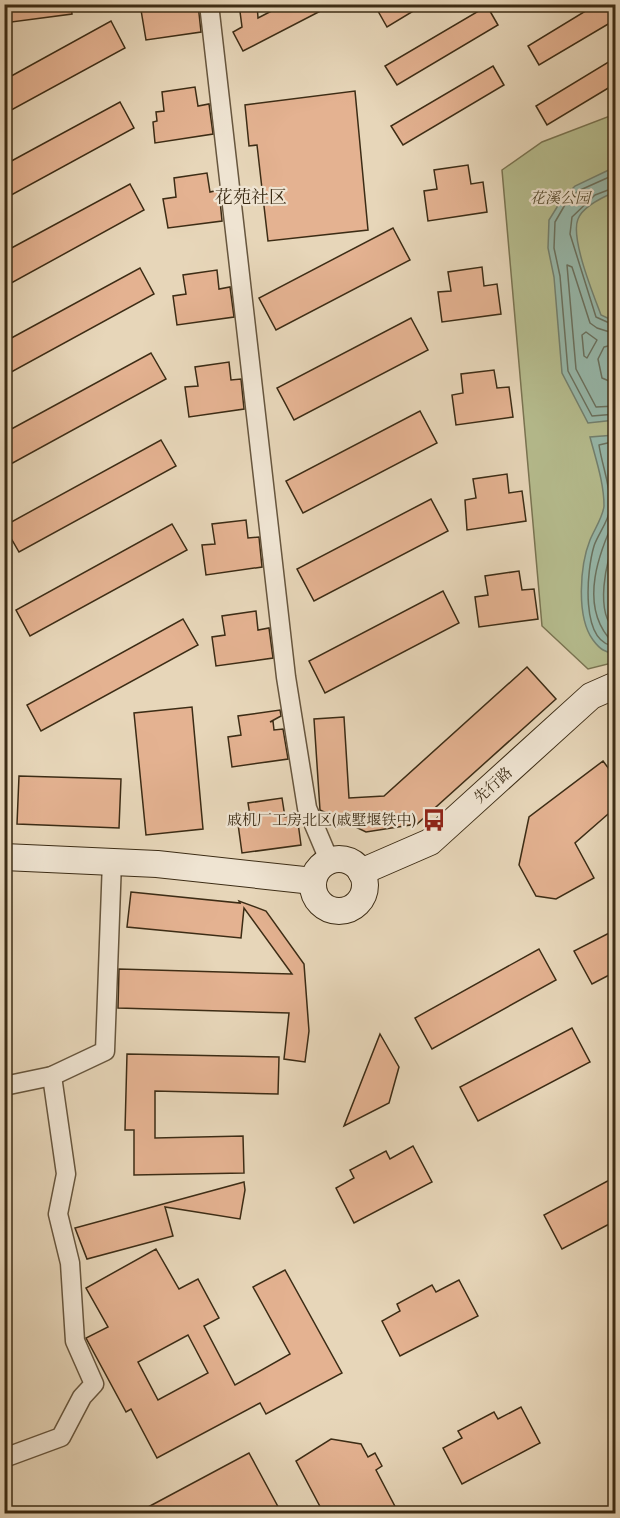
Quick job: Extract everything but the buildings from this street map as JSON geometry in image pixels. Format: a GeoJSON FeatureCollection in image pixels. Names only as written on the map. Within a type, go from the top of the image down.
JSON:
{"type":"FeatureCollection","features":[{"type":"Feature","properties":{"kind":"street"},"geometry":{"type":"LineString","coordinates":[[209,4],[286,677],[307,808],[329,860]]}},
{"type":"Feature","properties":{"kind":"street","name":"先行路"},"geometry":{"type":"LineString","coordinates":[[361,872],[430,842],[591,696],[615,685]]}},
{"type":"Feature","properties":{"kind":"street"},"geometry":{"type":"LineString","coordinates":[[4,856],[112,861],[313,881]]}},
{"type":"Feature","properties":{"kind":"street"},"geometry":{"type":"LineString","coordinates":[[329,860],[348,860],[361,872],[365,883],[363,894],[357,904],[347,909],[335,910],[325,906],[317,898],[313,881],[316,873],[329,860]]}},
{"type":"Feature","properties":{"kind":"street"},"geometry":{"type":"LineString","coordinates":[[4,1086],[52,1076],[105,1051],[112,861]]}},
{"type":"Feature","properties":{"kind":"street"},"geometry":{"type":"LineString","coordinates":[[4,1458],[61,1437],[82,1397],[94,1384],[75,1341],[70,1263],[58,1214],[66,1174],[52,1076]]}},
{"type":"Feature","properties":{"kind":"green space","name":"花溪公园"},"geometry":{"type":"Polygon","coordinates":[[[615,114],[616,662],[588,669],[542,626],[502,170],[542,142],[615,114]]]}},
{"type":"Feature","properties":{"kind":"water"},"geometry":{"type":"Polygon","coordinates":[[[615,167],[615,192],[594,202],[584,210],[578,219],[576,228],[580,253],[593,295],[601,315],[614,321],[616,336],[612,360],[615,420],[588,423],[562,373],[554,277],[548,248],[549,220],[562,199],[575,186],[615,167]]]}},
{"type":"Feature","properties":{"kind":"water"},"geometry":{"type":"Polygon","coordinates":[[[615,435],[616,652],[612,652],[600,648],[593,640],[584,618],[581,591],[587,551],[604,506],[601,480],[590,437],[615,435]]]}},
{"type":"Feature","properties":{"kind":"place","name":"戚机厂工房北区(戚墅堰铁中)"},"geometry":{"type":"Point","coordinates":[434,820]}},
{"type":"Feature","properties":{"kind":"district","name":"花苑社区"},"geometry":{"type":"Point","coordinates":[251,197]}}]}
